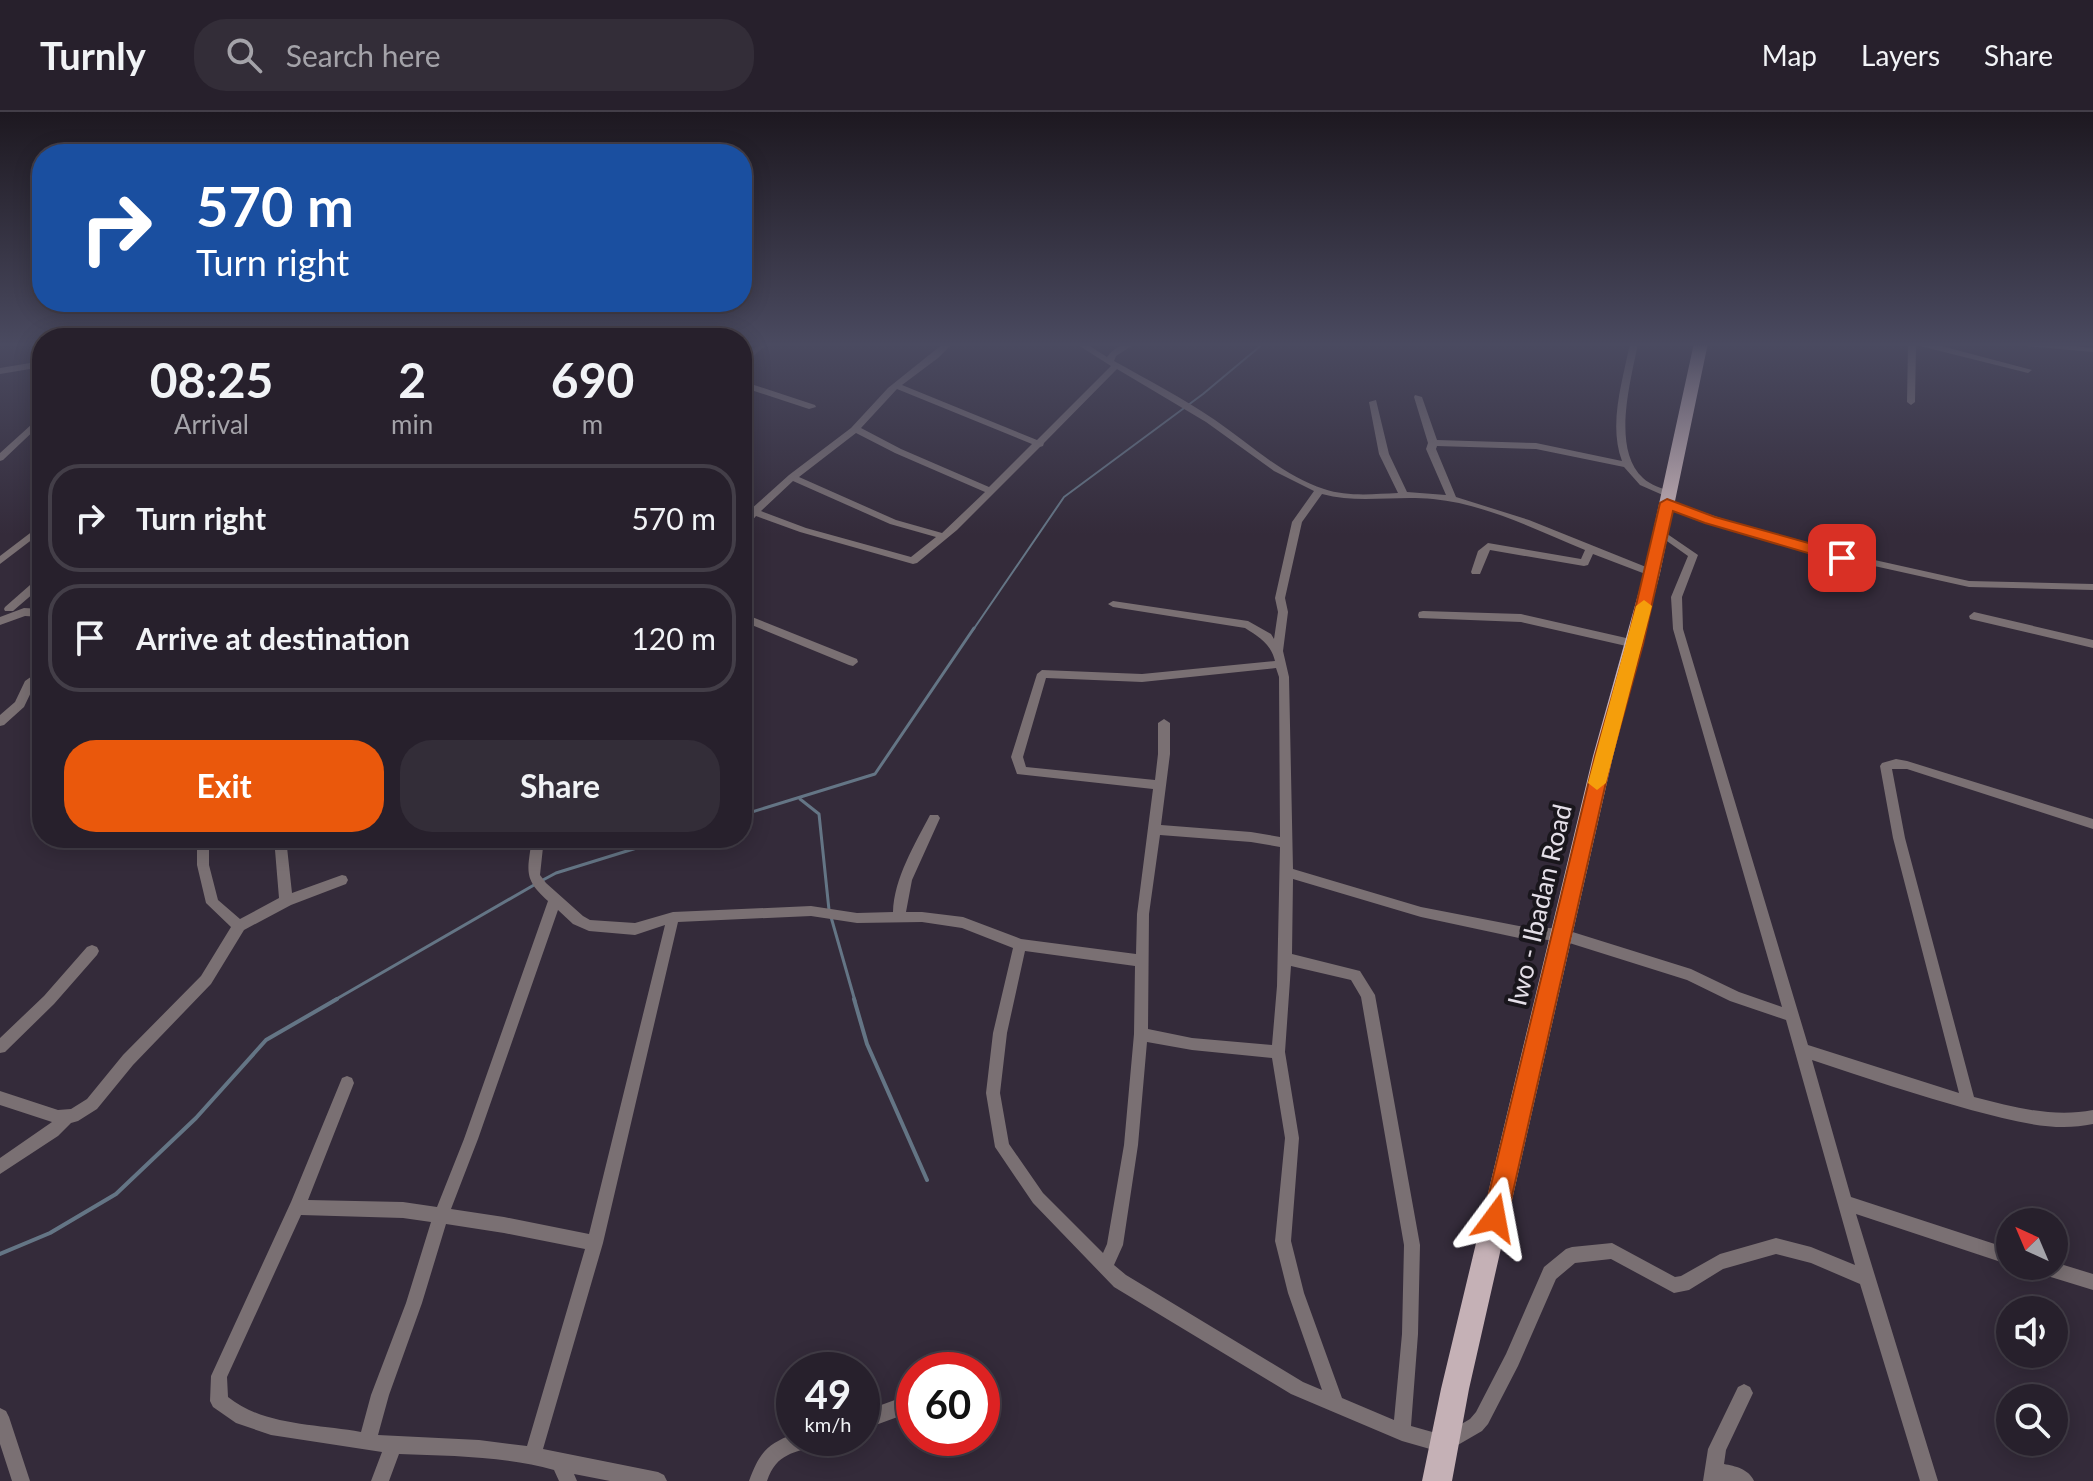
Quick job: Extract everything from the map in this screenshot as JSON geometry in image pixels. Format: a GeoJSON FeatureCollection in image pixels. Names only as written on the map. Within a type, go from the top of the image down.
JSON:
{"type":"FeatureCollection","features":[{"type":"Feature","properties":{"kind":"main road","name":"Iwo - Ibadan Road"},"geometry":{"type":"LineString","coordinates":[[1437,1481],[1603,756],[1635,644],[1690,407]]}},
{"type":"Feature","properties":{"kind":"street"},"geometry":{"type":"LineString","coordinates":[[753,512],[792,477],[856,429],[877,407]]}},
{"type":"Feature","properties":{"kind":"street"},"geometry":{"type":"LineString","coordinates":[[948,407],[1040,444]]}},
{"type":"Feature","properties":{"kind":"street"},"geometry":{"type":"LineString","coordinates":[[753,512],[913,561],[1040,444],[1073,407]]}},
{"type":"Feature","properties":{"kind":"street"},"geometry":{"type":"LineString","coordinates":[[1187,407],[1286,473],[1319,491],[1355,496],[1403,493],[1452,498],[1652,573]]}},
{"type":"Feature","properties":{"kind":"street"},"geometry":{"type":"LineString","coordinates":[[1374,407],[1384,454],[1403,493]]}},
{"type":"Feature","properties":{"kind":"street"},"geometry":{"type":"LineString","coordinates":[[1421,407],[1433,443],[1431,449],[1452,498]]}},
{"type":"Feature","properties":{"kind":"street"},"geometry":{"type":"LineString","coordinates":[[1622,407],[1621,427],[1629,465],[1640,480],[1668,499],[1787,544],[1969,584],[2093,587]]}},
{"type":"Feature","properties":{"kind":"street"},"geometry":{"type":"LineString","coordinates":[[0,458],[32,428]]}},
{"type":"Feature","properties":{"kind":"street"},"geometry":{"type":"LineString","coordinates":[[856,429],[886,446],[991,491]]}},
{"type":"Feature","properties":{"kind":"street"},"geometry":{"type":"LineString","coordinates":[[1433,443],[1536,446],[1629,465]]}},
{"type":"Feature","properties":{"kind":"street"},"geometry":{"type":"LineString","coordinates":[[792,477],[893,522],[943,536]]}},
{"type":"Feature","properties":{"kind":"street"},"geometry":{"type":"LineString","coordinates":[[1278,657],[1283,612],[1280,598],[1293,537],[1305,509],[1319,491]]}},
{"type":"Feature","properties":{"kind":"street"},"geometry":{"type":"LineString","coordinates":[[1660,532],[1693,555],[1677,586],[1674,601],[1678,629],[1866,1278],[1929,1481]]}},
{"type":"Feature","properties":{"kind":"street"},"geometry":{"type":"LineString","coordinates":[[0,561],[32,535]]}},
{"type":"Feature","properties":{"kind":"street"},"geometry":{"type":"LineString","coordinates":[[1476,572],[1483,551],[1488,546],[1584,563],[1590,550]]}},
{"type":"Feature","properties":{"kind":"street"},"geometry":{"type":"LineString","coordinates":[[0,621],[32,589]]}},
{"type":"Feature","properties":{"kind":"street"},"geometry":{"type":"LineString","coordinates":[[1113,604],[1248,625],[1267,637],[1284,677],[1287,872],[1283,1013],[1278,1052],[1292,1138],[1283,1241],[1296,1293],[1335,1403]]}},
{"type":"Feature","properties":{"kind":"street"},"geometry":{"type":"LineString","coordinates":[[9,609],[32,612]]}},
{"type":"Feature","properties":{"kind":"street"},"geometry":{"type":"LineString","coordinates":[[1423,615],[1521,618],[1635,644]]}},
{"type":"Feature","properties":{"kind":"street"},"geometry":{"type":"LineString","coordinates":[[1974,616],[2093,644]]}},
{"type":"Feature","properties":{"kind":"street"},"geometry":{"type":"LineString","coordinates":[[752,621],[853,662]]}},
{"type":"Feature","properties":{"kind":"street"},"geometry":{"type":"LineString","coordinates":[[1161,785],[1021,771],[1017,757],[1042,674],[1142,678],[1278,657]]}},
{"type":"Feature","properties":{"kind":"street"},"geometry":{"type":"LineString","coordinates":[[0,722],[20,704],[32,681]]}},
{"type":"Feature","properties":{"kind":"street"},"geometry":{"type":"LineString","coordinates":[[1105,1267],[1115,1245],[1131,1145],[1141,1034],[1143,914],[1161,785],[1164,723]]}},
{"type":"Feature","properties":{"kind":"street"},"geometry":{"type":"LineString","coordinates":[[1968,1101],[1899,838],[1886,766],[1896,763],[1907,765],[2093,824]]}},
{"type":"Feature","properties":{"kind":"street"},"geometry":{"type":"LineString","coordinates":[[899,917],[898,907],[915,856],[934,818]]}},
{"type":"Feature","properties":{"kind":"street"},"geometry":{"type":"LineString","coordinates":[[1156,830],[1251,837],[1285,843]]}},
{"type":"Feature","properties":{"kind":"street"},"geometry":{"type":"LineString","coordinates":[[203,848],[203,865],[212,903],[239,926]]}},
{"type":"Feature","properties":{"kind":"street"},"geometry":{"type":"LineString","coordinates":[[281,848],[286,901]]}},
{"type":"Feature","properties":{"kind":"street"},"geometry":{"type":"LineString","coordinates":[[537,848],[534,875],[541,887],[578,920],[605,928],[635,929],[673,917],[811,911],[857,918],[899,917],[963,923],[1020,945],[1143,961]]}},
{"type":"Feature","properties":{"kind":"street"},"geometry":{"type":"LineString","coordinates":[[1287,872],[1421,912],[1519,932],[1563,935],[1691,975],[1735,997],[1792,1016]]}},
{"type":"Feature","properties":{"kind":"street"},"geometry":{"type":"LineString","coordinates":[[0,1167],[99,1097],[128,1060],[206,980],[239,926],[286,901],[342,880]]}},
{"type":"Feature","properties":{"kind":"street"},"geometry":{"type":"LineString","coordinates":[[368,1440],[380,1395],[414,1303],[441,1216],[555,900]]}},
{"type":"Feature","properties":{"kind":"street"},"geometry":{"type":"LineString","coordinates":[[533,1454],[561,1370],[595,1243],[673,917]]}},
{"type":"Feature","properties":{"kind":"street"},"geometry":{"type":"LineString","coordinates":[[1020,945],[1000,1033],[993,1093],[1002,1147],[1038,1198],[1120,1281],[1297,1388],[1402,1432],[1444,1444],[1476,1425],[1512,1360],[1550,1273],[1572,1255],[1612,1251],[1674,1285],[1683,1284],[1720,1262],[1776,1246],[1811,1255],[1866,1278]]}},
{"type":"Feature","properties":{"kind":"street"},"geometry":{"type":"LineString","coordinates":[[0,1047],[49,1000],[92,951]]}},
{"type":"Feature","properties":{"kind":"street"},"geometry":{"type":"LineString","coordinates":[[1284,958],[1355,975],[1368,995],[1412,1245],[1410,1334],[1402,1432]]}},
{"type":"Feature","properties":{"kind":"street"},"geometry":{"type":"LineString","coordinates":[[1141,1034],[1192,1044],[1278,1052]]}},
{"type":"Feature","properties":{"kind":"street"},"geometry":{"type":"LineString","coordinates":[[1802,1050],[1968,1101],[2056,1122],[2073,1123],[2093,1117]]}},
{"type":"Feature","properties":{"kind":"street"},"geometry":{"type":"LineString","coordinates":[[347,1083],[297,1207],[219,1376],[219,1401],[232,1413],[247,1419],[297,1430],[393,1445],[427,1444],[533,1454],[560,1463],[658,1481]]}},
{"type":"Feature","properties":{"kind":"street"},"geometry":{"type":"LineString","coordinates":[[0,1098],[58,1117],[67,1117]]}},
{"type":"Feature","properties":{"kind":"street"},"geometry":{"type":"LineString","coordinates":[[1844,1203],[1996,1252]]}},
{"type":"Feature","properties":{"kind":"street"},"geometry":{"type":"LineString","coordinates":[[297,1207],[388,1209],[595,1243]]}},
{"type":"Feature","properties":{"kind":"street"},"geometry":{"type":"LineString","coordinates":[[2068,1274],[2093,1282]]}},
{"type":"Feature","properties":{"kind":"street"},"geometry":{"type":"LineString","coordinates":[[1744,1393],[1717,1449],[1714,1476],[1735,1475],[1745,1481]]}},
{"type":"Feature","properties":{"kind":"street"},"geometry":{"type":"LineString","coordinates":[[0,1417],[21,1481]]}},
{"type":"Feature","properties":{"kind":"street"},"geometry":{"type":"LineString","coordinates":[[380,1481],[393,1445]]}},
{"type":"Feature","properties":{"kind":"street"},"geometry":{"type":"LineString","coordinates":[[758,1481],[770,1453],[776,1449]]}},
{"type":"Feature","properties":{"kind":"street"},"geometry":{"type":"LineString","coordinates":[[560,1463],[568,1481]]}},
{"type":"Feature","properties":{"kind":"waterway"},"geometry":{"type":"LineString","coordinates":[[973,630],[1064,497],[1186,407]]}},
{"type":"Feature","properties":{"kind":"waterway"},"geometry":{"type":"LineString","coordinates":[[752,812],[875,774],[974,628]]}},
{"type":"Feature","properties":{"kind":"waterway"},"geometry":{"type":"LineString","coordinates":[[800,799],[819,814],[829,910]]}},
{"type":"Feature","properties":{"kind":"waterway"},"geometry":{"type":"LineString","coordinates":[[541,881],[556,873],[637,848]]}},
{"type":"Feature","properties":{"kind":"waterway"},"geometry":{"type":"LineString","coordinates":[[333,1001],[534,885]]}},
{"type":"Feature","properties":{"kind":"waterway"},"geometry":{"type":"LineString","coordinates":[[831,917],[855,1001]]}},
{"type":"Feature","properties":{"kind":"waterway"},"geometry":{"type":"LineString","coordinates":[[0,1254],[50,1233],[116,1194],[196,1118],[266,1040],[337,999]]}},
{"type":"Feature","properties":{"kind":"waterway"},"geometry":{"type":"LineString","coordinates":[[854,999],[867,1044],[927,1180]]}},
{"type":"Feature","properties":{"kind":"slow traffic"},"geometry":{"type":"LineString","coordinates":[[1597,783],[1644,606]]}},
{"type":"Feature","properties":{"kind":"route"},"geometry":{"type":"LineString","coordinates":[[1495,1218],[1603,756],[1635,644],[1667,503],[1710,520],[1842,558]]}}]}
